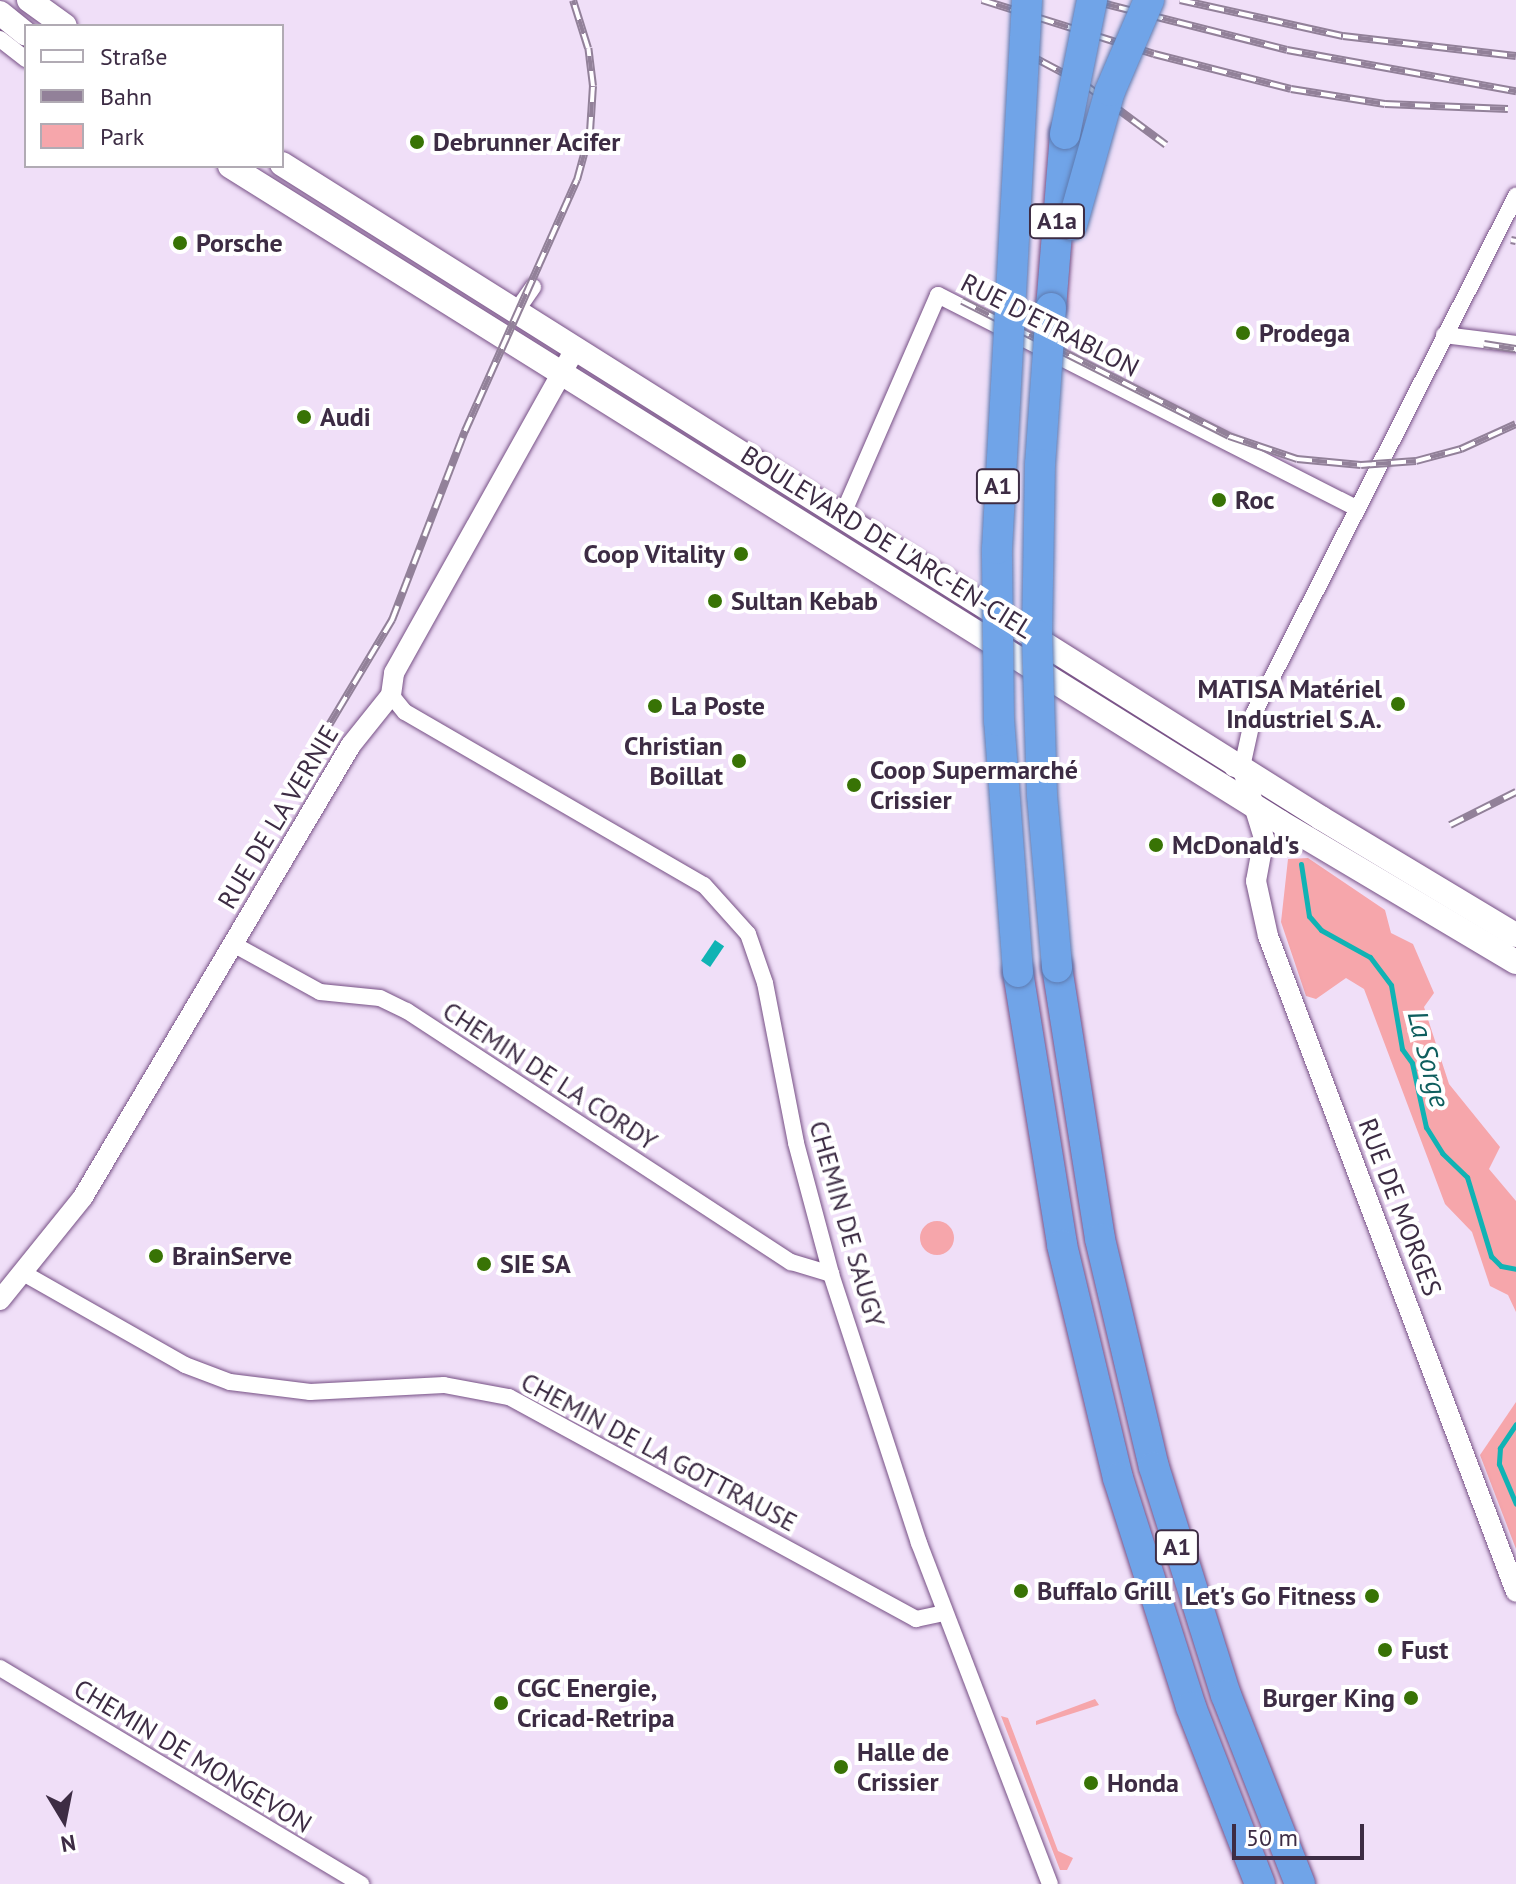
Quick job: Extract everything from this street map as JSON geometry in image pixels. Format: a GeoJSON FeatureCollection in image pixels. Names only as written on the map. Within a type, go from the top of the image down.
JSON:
{"type":"FeatureCollection","features":[{"type":"Feature","properties":{"kind":"highway","name":"A1"},"geometry":{"type":"LineString","coordinates":[[1027,0],[997,549],[999,721],[1018,972],[1047,1163],[1098,1399],[1165,1632],[1258,1884]]}},
{"type":"Feature","properties":{"kind":"highway","name":"A1a"},"geometry":{"type":"LineString","coordinates":[[1051,308],[1065,134],[1092,0]]}},
{"type":"Feature","properties":{"kind":"highway","name":"A1"},"geometry":{"type":"LineString","coordinates":[[1149,0],[1095,135],[1051,308],[1040,464],[1037,635],[1042,795],[1057,967],[1084,1156],[1133,1389],[1200,1621],[1300,1884]]}},
{"type":"Feature","properties":{"kind":"highway"},"geometry":{"type":"LineString","coordinates":[[1284,1846],[1307,1884]]}},
{"type":"Feature","properties":{"kind":"main road"},"geometry":{"type":"LineString","coordinates":[[29,0],[62,24]]}},
{"type":"Feature","properties":{"kind":"main road"},"geometry":{"type":"LineString","coordinates":[[0,13],[24,32]]}},
{"type":"Feature","properties":{"kind":"main road","name":"BOULEVARD DE L'ARC-EN-CIEL"},"geometry":{"type":"LineString","coordinates":[[284,165],[1321,818],[1516,935]]}},
{"type":"Feature","properties":{"kind":"main road","name":"BOULEVARD DE L'ARC-EN-CIEL"},"geometry":{"type":"LineString","coordinates":[[233,168],[1251,801],[1272,830],[1516,962]]}},
{"type":"Feature","properties":{"kind":"street"},"geometry":{"type":"LineString","coordinates":[[0,39],[24,57]]}},
{"type":"Feature","properties":{"kind":"street"},"geometry":{"type":"LineString","coordinates":[[1251,801],[1242,767],[1254,713],[1516,196]]}},
{"type":"Feature","properties":{"kind":"street"},"geometry":{"type":"LineString","coordinates":[[517,310],[533,287]]}},
{"type":"Feature","properties":{"kind":"street","name":"RUE D'ETRABLON"},"geometry":{"type":"LineString","coordinates":[[842,516],[938,295],[1356,508]]}},
{"type":"Feature","properties":{"kind":"street"},"geometry":{"type":"LineString","coordinates":[[1444,335],[1516,344]]}},
{"type":"Feature","properties":{"kind":"street","name":"RUE DE LA VERNIE"},"geometry":{"type":"LineString","coordinates":[[0,1300],[25,1274],[83,1197],[351,745],[391,695],[394,673],[576,348]]}},
{"type":"Feature","properties":{"kind":"street","name":"CHEMIN DE SAUGY"},"geometry":{"type":"LineString","coordinates":[[391,695],[405,712],[679,868],[735,915],[759,960],[796,1143],[831,1274],[945,1613],[1050,1884]]}},
{"type":"Feature","properties":{"kind":"street"},"geometry":{"type":"LineString","coordinates":[[1194,767],[1242,767]]}},
{"type":"Feature","properties":{"kind":"street"},"geometry":{"type":"LineString","coordinates":[[1272,830],[1321,818]]}},
{"type":"Feature","properties":{"kind":"street","name":"RUE DE MORGES"},"geometry":{"type":"LineString","coordinates":[[1272,830],[1256,881],[1268,936],[1516,1592]]}},
{"type":"Feature","properties":{"kind":"street","name":"CHEMIN DE LA CORDY"},"geometry":{"type":"LineString","coordinates":[[233,944],[320,992],[380,998],[407,1011],[791,1262],[831,1274]]}},
{"type":"Feature","properties":{"kind":"street","name":"CHEMIN DE LA GOTTRAUSE"},"geometry":{"type":"LineString","coordinates":[[25,1274],[185,1365],[249,1387],[310,1392],[444,1385],[509,1397],[916,1619],[945,1613]]}},
{"type":"Feature","properties":{"kind":"street","name":"CHEMIN DE MONGEVON"},"geometry":{"type":"LineString","coordinates":[[0,1668],[361,1884]]}},
{"type":"Feature","properties":{"kind":"green space"},"geometry":{"type":"Polygon","coordinates":[[[1308,858],[1385,910],[1391,933],[1413,944],[1434,993],[1424,1007],[1449,1084],[1500,1147],[1489,1169],[1516,1201],[1516,1312],[1508,1295],[1490,1286],[1472,1232],[1445,1204],[1364,989],[1346,978],[1316,999],[1306,996],[1281,922],[1288,859],[1308,858]]]}},
{"type":"Feature","properties":{"kind":"green space"},"geometry":{"type":"Polygon","coordinates":[[[937,1221],[949,1226],[954,1238],[949,1250],[937,1255],[925,1250],[920,1238],[925,1226],[937,1221]]]}},
{"type":"Feature","properties":{"kind":"green space"},"geometry":{"type":"Polygon","coordinates":[[[1516,1402],[1516,1549],[1480,1455],[1516,1402]]]}},
{"type":"Feature","properties":{"kind":"green space"},"geometry":{"type":"Polygon","coordinates":[[[1095,1699],[1099,1705],[1036,1725],[1036,1721],[1095,1699]]]}},
{"type":"Feature","properties":{"kind":"green space"},"geometry":{"type":"Polygon","coordinates":[[[1001,1716],[1008,1718],[1058,1851],[1073,1858],[1067,1870],[1060,1870],[1001,1716]]]}},
{"type":"Feature","properties":{"kind":"shaded area"},"geometry":{"type":"Polygon","coordinates":[[[715,940],[724,946],[710,967],[701,961],[715,940]]]}},
{"type":"Feature","properties":{"kind":"waterway","name":"La Sorge"},"geometry":{"type":"LineString","coordinates":[[1301,864],[1309,916],[1321,930],[1370,957],[1391,985],[1402,1049],[1412,1063],[1426,1127],[1442,1153],[1467,1177],[1491,1256],[1501,1266],[1516,1269]]}},
{"type":"Feature","properties":{"kind":"waterway","name":"La Sorge"},"geometry":{"type":"LineString","coordinates":[[1516,1424],[1500,1448],[1499,1464],[1516,1504]]}},
{"type":"Feature","properties":{"kind":"railway"},"geometry":{"type":"LineString","coordinates":[[292,787],[392,620],[465,431],[577,180],[590,132],[593,86],[588,48],[573,0]]}},
{"type":"Feature","properties":{"kind":"railway"},"geometry":{"type":"LineString","coordinates":[[982,0],[1154,54],[1291,89],[1385,104],[1508,109]]}},
{"type":"Feature","properties":{"kind":"railway"},"geometry":{"type":"LineString","coordinates":[[1090,0],[1287,50],[1516,91]]}},
{"type":"Feature","properties":{"kind":"railway"},"geometry":{"type":"LineString","coordinates":[[1180,0],[1343,36],[1516,56]]}},
{"type":"Feature","properties":{"kind":"railway"},"geometry":{"type":"LineString","coordinates":[[1016,48],[1084,84],[1166,145]]}},
{"type":"Feature","properties":{"kind":"railway"},"geometry":{"type":"LineString","coordinates":[[1511,240],[1516,241]]}},
{"type":"Feature","properties":{"kind":"railway"},"geometry":{"type":"LineString","coordinates":[[962,301],[1229,436],[1297,459],[1361,465],[1416,461],[1461,449],[1516,424]]}},
{"type":"Feature","properties":{"kind":"railway"},"geometry":{"type":"LineString","coordinates":[[1484,344],[1516,349]]}},
{"type":"Feature","properties":{"kind":"railway"},"geometry":{"type":"LineString","coordinates":[[1450,825],[1516,792]]}},
{"type":"Feature","properties":{"kind":"place","name":"Debrunner Acifer"},"geometry":{"type":"Point","coordinates":[417,142]}},
{"type":"Feature","properties":{"kind":"place","name":"Porsche"},"geometry":{"type":"Point","coordinates":[180,243]}},
{"type":"Feature","properties":{"kind":"place","name":"Prodega"},"geometry":{"type":"Point","coordinates":[1243,333]}},
{"type":"Feature","properties":{"kind":"place","name":"Audi"},"geometry":{"type":"Point","coordinates":[304,417]}},
{"type":"Feature","properties":{"kind":"place","name":"Roc"},"geometry":{"type":"Point","coordinates":[1219,500]}},
{"type":"Feature","properties":{"kind":"place","name":"Coop Vitality"},"geometry":{"type":"Point","coordinates":[741,554]}},
{"type":"Feature","properties":{"kind":"place","name":"Sultan Kebab"},"geometry":{"type":"Point","coordinates":[715,601]}},
{"type":"Feature","properties":{"kind":"place","name":"MATISA Matériel Industriel S.A."},"geometry":{"type":"Point","coordinates":[1398,704]}},
{"type":"Feature","properties":{"kind":"place","name":"La Poste"},"geometry":{"type":"Point","coordinates":[655,706]}},
{"type":"Feature","properties":{"kind":"place","name":"Christian Boillat"},"geometry":{"type":"Point","coordinates":[739,761]}},
{"type":"Feature","properties":{"kind":"place","name":"Coop Supermarché Crissier"},"geometry":{"type":"Point","coordinates":[854,785]}},
{"type":"Feature","properties":{"kind":"place","name":"McDonald's"},"geometry":{"type":"Point","coordinates":[1156,845]}},
{"type":"Feature","properties":{"kind":"place","name":"BrainServe"},"geometry":{"type":"Point","coordinates":[156,1256]}},
{"type":"Feature","properties":{"kind":"place","name":"SIE SA"},"geometry":{"type":"Point","coordinates":[484,1264]}},
{"type":"Feature","properties":{"kind":"place","name":"Buffalo Grill"},"geometry":{"type":"Point","coordinates":[1021,1591]}},
{"type":"Feature","properties":{"kind":"place","name":"Let's Go Fitness"},"geometry":{"type":"Point","coordinates":[1372,1596]}},
{"type":"Feature","properties":{"kind":"place","name":"Fust"},"geometry":{"type":"Point","coordinates":[1385,1650]}},
{"type":"Feature","properties":{"kind":"place","name":"Burger King"},"geometry":{"type":"Point","coordinates":[1411,1698]}},
{"type":"Feature","properties":{"kind":"place","name":"CGC Energie, Cricad-Retripa"},"geometry":{"type":"Point","coordinates":[501,1703]}},
{"type":"Feature","properties":{"kind":"place","name":"Halle de Crissier"},"geometry":{"type":"Point","coordinates":[841,1767]}},
{"type":"Feature","properties":{"kind":"place","name":"Honda"},"geometry":{"type":"Point","coordinates":[1091,1783]}}]}
